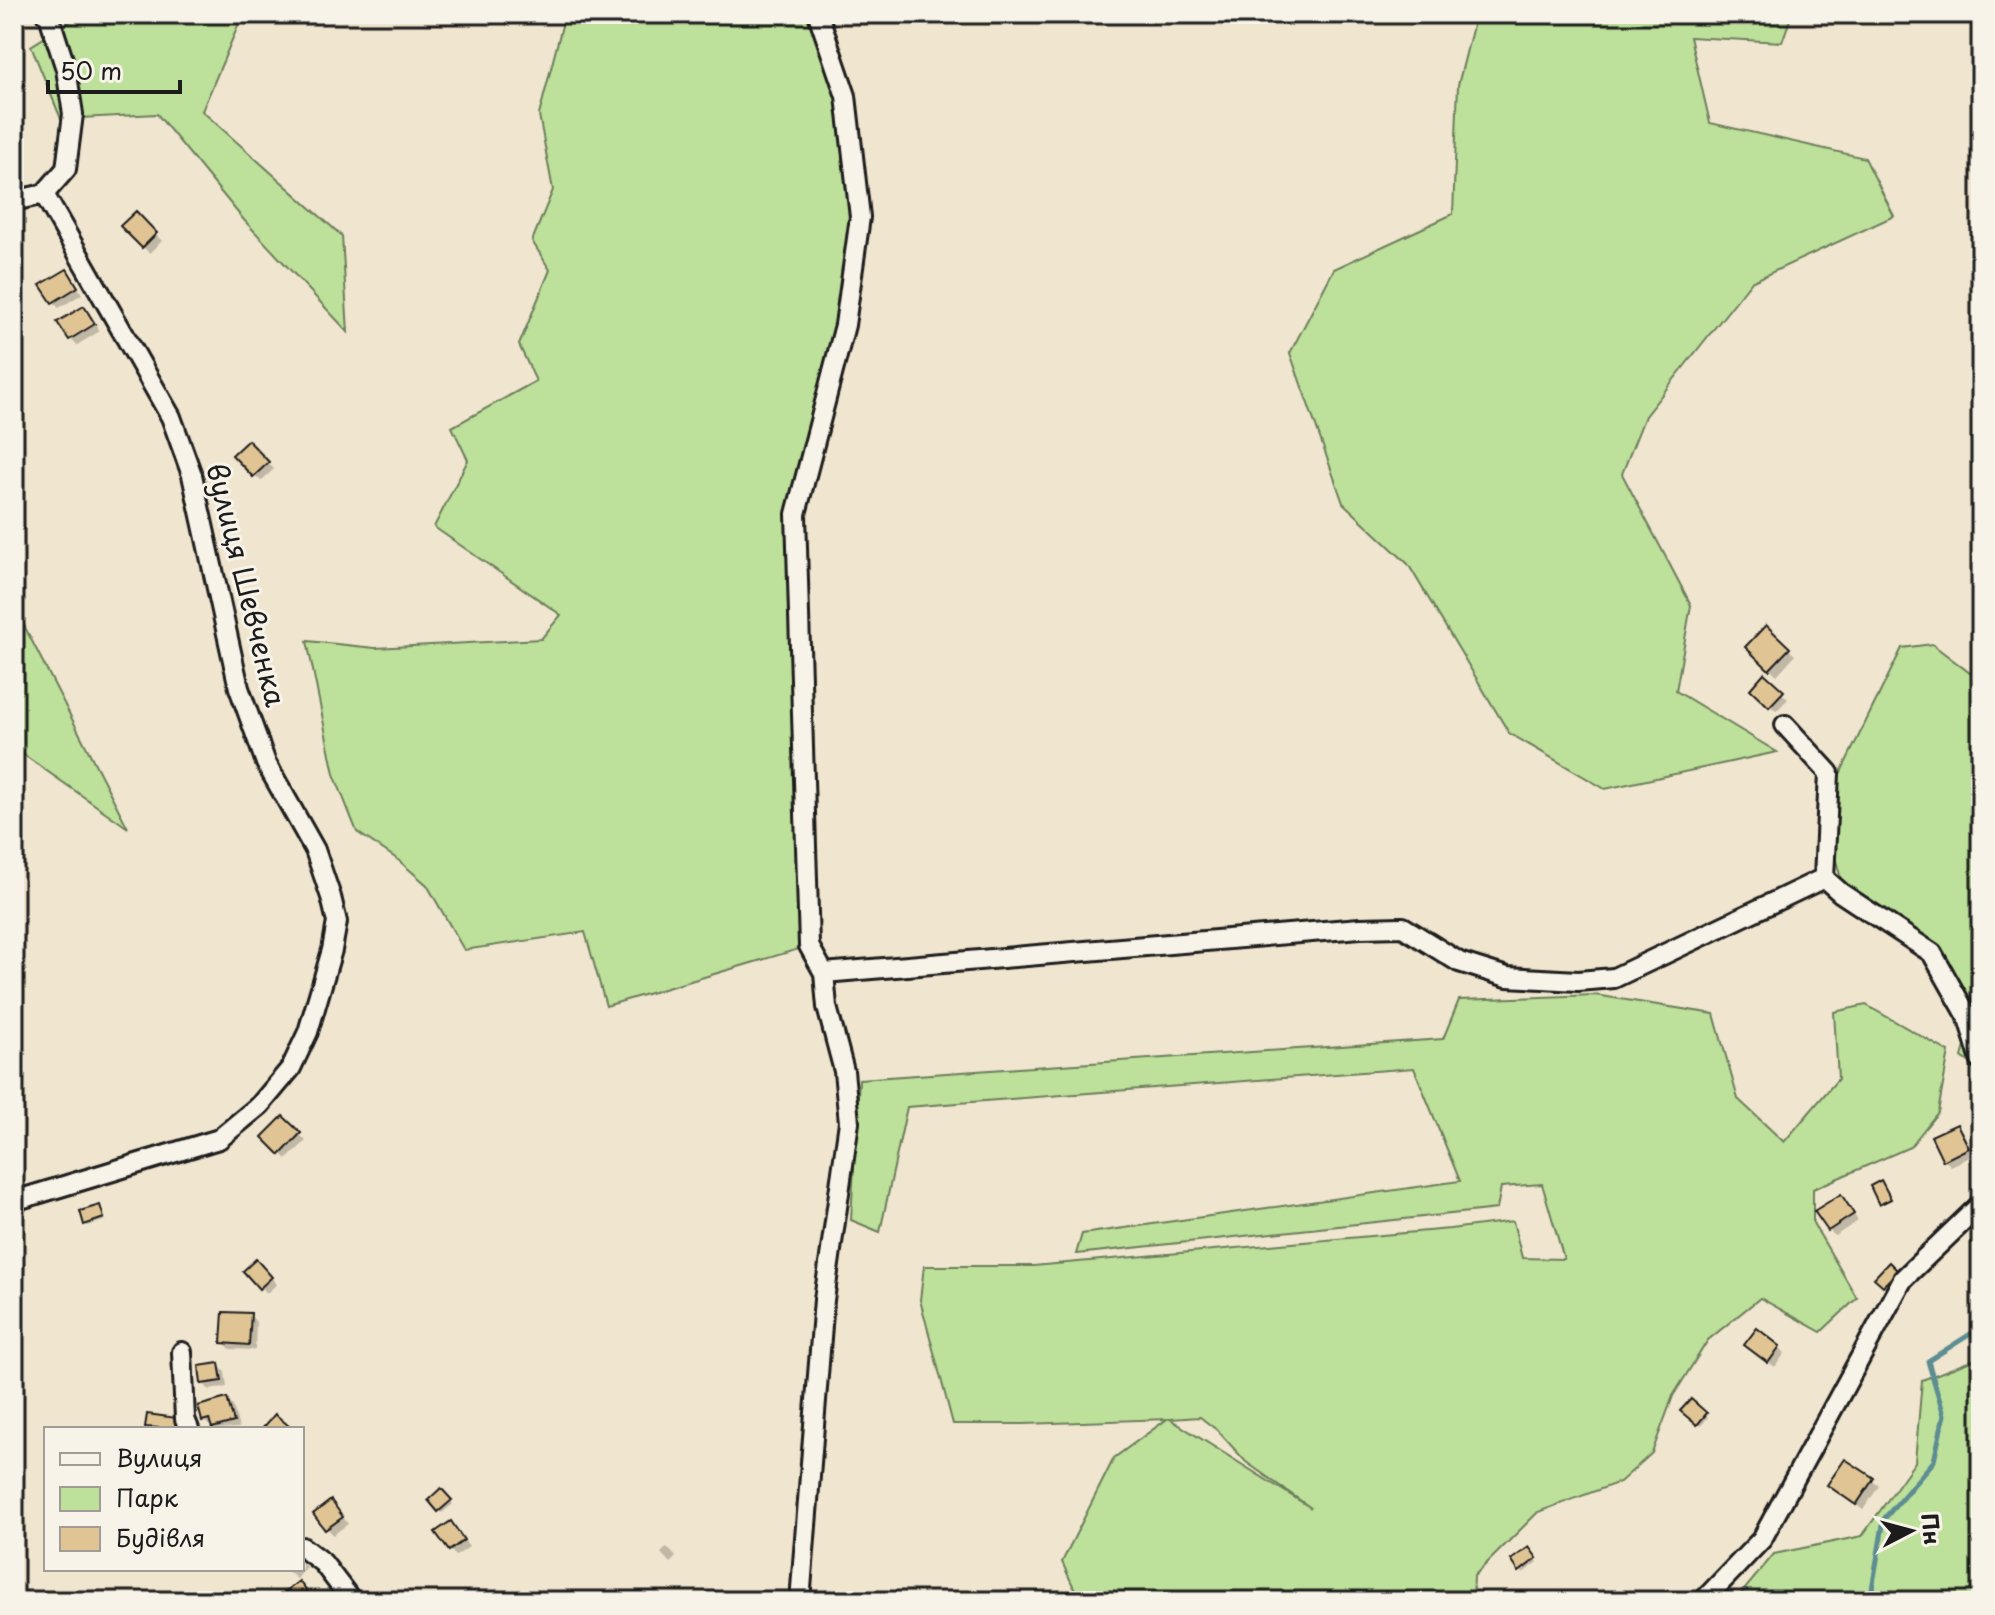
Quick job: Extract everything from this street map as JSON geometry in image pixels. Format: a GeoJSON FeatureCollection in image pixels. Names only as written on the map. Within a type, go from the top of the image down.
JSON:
{"type":"FeatureCollection","features":[{"type":"Feature","properties":{"kind":"street"},"geometry":{"type":"LineString","coordinates":[[800,1601],[824,1300],[849,1122],[844,1071],[827,1007],[824,973],[809,946],[796,514],[845,325],[860,217],[846,96],[818,14]]}},
{"type":"Feature","properties":{"kind":"street"},"geometry":{"type":"LineString","coordinates":[[14,201],[44,194],[66,169],[73,114],[66,69],[50,15]]}},
{"type":"Feature","properties":{"kind":"street","name":"вулиця Шевченка"},"geometry":{"type":"LineString","coordinates":[[14,1201],[219,1139],[260,1105],[291,1068],[308,1032],[337,922],[315,850],[266,763],[239,688],[192,475],[171,417],[44,194]]}},
{"type":"Feature","properties":{"kind":"street"},"geometry":{"type":"LineString","coordinates":[[1785,725],[1829,773],[1824,878]]}},
{"type":"Feature","properties":{"kind":"street"},"geometry":{"type":"LineString","coordinates":[[824,973],[1360,928],[1403,927],[1459,962],[1507,977],[1578,981],[1614,978],[1824,878]]}},
{"type":"Feature","properties":{"kind":"street"},"geometry":{"type":"LineString","coordinates":[[1824,878],[1841,893],[1932,953],[1967,1015],[1981,1061]]}},
{"type":"Feature","properties":{"kind":"street"},"geometry":{"type":"LineString","coordinates":[[1703,1601],[1762,1539],[1903,1279],[1981,1204]]}},
{"type":"Feature","properties":{"kind":"street"},"geometry":{"type":"LineString","coordinates":[[182,1352],[185,1419],[188,1427]]}},
{"type":"Feature","properties":{"kind":"street"},"geometry":{"type":"LineString","coordinates":[[304,1549],[323,1563],[352,1601]]}},
{"type":"Feature","properties":{"kind":"green space"},"geometry":{"type":"Polygon","coordinates":[[[82,14],[243,14],[202,111],[342,236],[348,332],[243,219],[157,114],[61,119],[31,46],[82,14]]]}},
{"type":"Feature","properties":{"kind":"green space"},"geometry":{"type":"Polygon","coordinates":[[[565,14],[818,14],[846,96],[860,217],[796,514],[809,946],[606,1006],[585,932],[464,950],[427,885],[397,859],[357,832],[334,774],[307,641],[375,648],[541,639],[561,615],[434,527],[468,460],[452,427],[536,381],[519,345],[550,270],[532,241],[553,190],[539,115],[565,14]]]}},
{"type":"Feature","properties":{"kind":"green space"},"geometry":{"type":"Polygon","coordinates":[[[1476,14],[1792,14],[1782,42],[1690,37],[1710,123],[1865,158],[1894,216],[1751,282],[1645,416],[1622,474],[1691,605],[1676,691],[1777,752],[1605,789],[1509,733],[1408,564],[1343,503],[1290,353],[1334,269],[1453,214],[1458,85],[1476,14]]]}},
{"type":"Feature","properties":{"kind":"green space"},"geometry":{"type":"Polygon","coordinates":[[[14,606],[128,828],[14,748],[14,606]]]}},
{"type":"Feature","properties":{"kind":"green space"},"geometry":{"type":"Polygon","coordinates":[[[1932,644],[1970,673],[1981,669],[1981,1071],[1962,1057],[1975,1010],[1891,912],[1843,886],[1835,857],[1839,776],[1902,648],[1932,644]]]}},
{"type":"Feature","properties":{"kind":"green space"},"geometry":{"type":"Polygon","coordinates":[[[1595,995],[1714,1014],[1738,1099],[1784,1142],[1838,1079],[1834,1012],[1866,1005],[1949,1052],[1938,1112],[1910,1147],[1813,1189],[1813,1223],[1857,1298],[1821,1332],[1760,1298],[1708,1340],[1673,1396],[1652,1453],[1620,1482],[1538,1512],[1474,1576],[1473,1601],[1080,1601],[1062,1562],[1114,1458],[1167,1419],[953,1424],[920,1300],[924,1266],[1033,1266],[1513,1221],[1522,1258],[1564,1259],[1542,1184],[1501,1187],[1497,1209],[1076,1254],[1082,1234],[1460,1181],[1414,1068],[907,1107],[880,1232],[851,1220],[859,1079],[1443,1039],[1459,1000],[1595,995]],[[1200,1417],[1170,1419],[1311,1508],[1246,1462],[1218,1431],[1200,1417]]]}},
{"type":"Feature","properties":{"kind":"green space"},"geometry":{"type":"Polygon","coordinates":[[[1981,1357],[1981,1601],[1735,1601],[1774,1554],[1862,1536],[1915,1462],[1922,1380],[1981,1357]]]}},
{"type":"Feature","properties":{"kind":"building"},"geometry":{"type":"Polygon","coordinates":[[[136,211],[157,233],[142,248],[120,226],[136,211]]]}},
{"type":"Feature","properties":{"kind":"building"},"geometry":{"type":"Polygon","coordinates":[[[67,269],[78,287],[52,303],[40,285],[67,269]]]}},
{"type":"Feature","properties":{"kind":"building"},"geometry":{"type":"Polygon","coordinates":[[[84,306],[95,324],[69,340],[57,322],[84,306]]]}},
{"type":"Feature","properties":{"kind":"building"},"geometry":{"type":"Polygon","coordinates":[[[248,440],[269,462],[253,477],[232,455],[248,440]]]}},
{"type":"Feature","properties":{"kind":"building"},"geometry":{"type":"Polygon","coordinates":[[[1766,625],[1790,648],[1769,670],[1745,647],[1766,625]]]}},
{"type":"Feature","properties":{"kind":"building"},"geometry":{"type":"Polygon","coordinates":[[[1764,673],[1784,691],[1769,707],[1750,689],[1764,673]]]}},
{"type":"Feature","properties":{"kind":"building"},"geometry":{"type":"Polygon","coordinates":[[[283,1116],[301,1133],[280,1155],[262,1137],[283,1116]]]}},
{"type":"Feature","properties":{"kind":"building"},"geometry":{"type":"Polygon","coordinates":[[[1957,1124],[1969,1148],[1943,1161],[1931,1136],[1957,1124]]]}},
{"type":"Feature","properties":{"kind":"building"},"geometry":{"type":"Polygon","coordinates":[[[1881,1180],[1891,1199],[1879,1205],[1870,1186],[1881,1180]]]}},
{"type":"Feature","properties":{"kind":"building"},"geometry":{"type":"Polygon","coordinates":[[[1841,1194],[1854,1214],[1828,1231],[1814,1211],[1841,1194]]]}},
{"type":"Feature","properties":{"kind":"building"},"geometry":{"type":"Polygon","coordinates":[[[100,1205],[104,1218],[84,1225],[80,1211],[100,1205]]]}},
{"type":"Feature","properties":{"kind":"building"},"geometry":{"type":"Polygon","coordinates":[[[256,1259],[272,1277],[259,1289],[243,1271],[256,1259]]]}},
{"type":"Feature","properties":{"kind":"building"},"geometry":{"type":"Polygon","coordinates":[[[1889,1262],[1898,1271],[1883,1286],[1874,1278],[1889,1262]]]}},
{"type":"Feature","properties":{"kind":"building"},"geometry":{"type":"Polygon","coordinates":[[[223,1312],[251,1313],[249,1345],[221,1343],[223,1312]]]}},
{"type":"Feature","properties":{"kind":"building"},"geometry":{"type":"Polygon","coordinates":[[[1757,1328],[1780,1346],[1768,1363],[1744,1345],[1757,1328]]]}},
{"type":"Feature","properties":{"kind":"building"},"geometry":{"type":"Polygon","coordinates":[[[219,1363],[222,1381],[201,1384],[199,1366],[219,1363]]]}},
{"type":"Feature","properties":{"kind":"building"},"geometry":{"type":"Polygon","coordinates":[[[227,1398],[234,1422],[212,1427],[209,1419],[202,1421],[198,1406],[227,1398]]]}},
{"type":"Feature","properties":{"kind":"building"},"geometry":{"type":"Polygon","coordinates":[[[1691,1399],[1707,1413],[1697,1425],[1680,1411],[1691,1399]]]}},
{"type":"Feature","properties":{"kind":"building"},"geometry":{"type":"Polygon","coordinates":[[[147,1414],[177,1418],[175,1427],[145,1427],[147,1414]]]}},
{"type":"Feature","properties":{"kind":"building"},"geometry":{"type":"Polygon","coordinates":[[[275,1414],[289,1426],[288,1427],[264,1427],[275,1414]]]}},
{"type":"Feature","properties":{"kind":"building"},"geometry":{"type":"Polygon","coordinates":[[[1845,1459],[1874,1478],[1856,1505],[1827,1485],[1845,1459]]]}},
{"type":"Feature","properties":{"kind":"building"},"geometry":{"type":"Polygon","coordinates":[[[441,1488],[452,1500],[438,1512],[428,1500],[441,1488]]]}},
{"type":"Feature","properties":{"kind":"building"},"geometry":{"type":"Polygon","coordinates":[[[331,1500],[343,1517],[325,1530],[313,1514],[331,1500]]]}},
{"type":"Feature","properties":{"kind":"building"},"geometry":{"type":"Polygon","coordinates":[[[451,1521],[464,1540],[449,1551],[435,1532],[451,1521]]]}},
{"type":"Feature","properties":{"kind":"building"},"geometry":{"type":"Polygon","coordinates":[[[1529,1547],[1537,1558],[1519,1572],[1511,1560],[1529,1547]]]}},
{"type":"Feature","properties":{"kind":"building"},"geometry":{"type":"Polygon","coordinates":[[[299,1581],[314,1601],[288,1601],[283,1594],[299,1581]]]}},
{"type":"Feature","properties":{"kind":"waterway"},"geometry":{"type":"LineString","coordinates":[[1866,1601],[1871,1595],[1884,1519],[1934,1461],[1944,1415],[1928,1361],[1972,1333],[1981,1335]]}}]}
